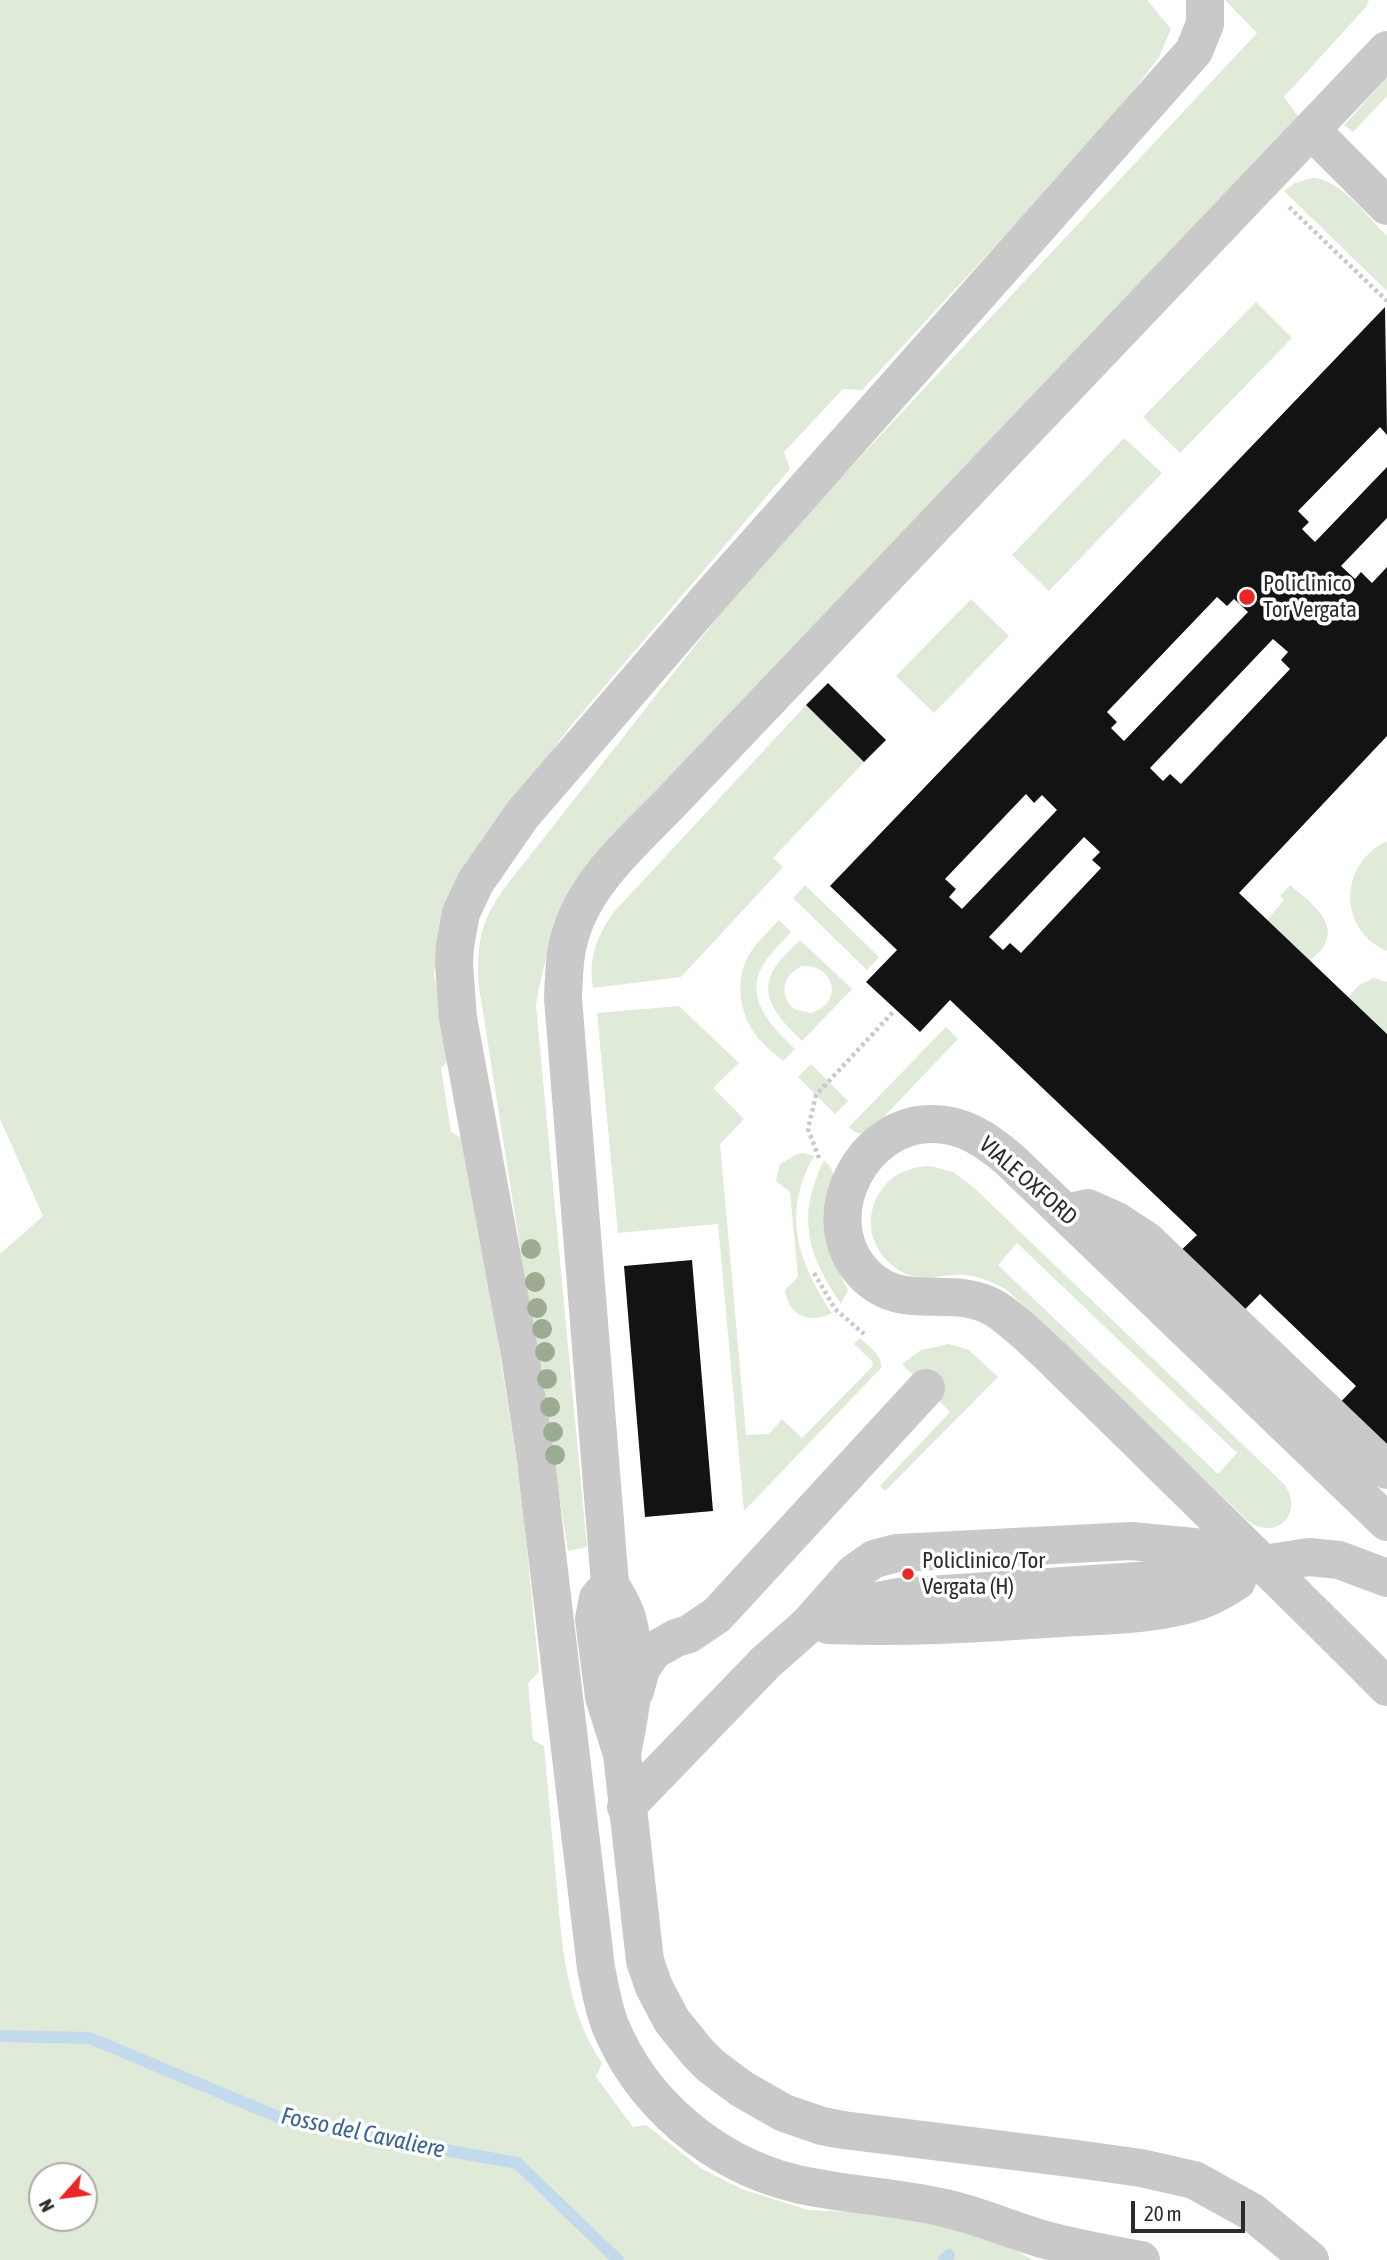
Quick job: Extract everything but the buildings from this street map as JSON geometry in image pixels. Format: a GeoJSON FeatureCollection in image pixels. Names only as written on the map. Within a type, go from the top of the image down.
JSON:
{"type":"FeatureCollection","features":[{"type":"Feature","properties":{"kind":"lane"},"geometry":{"type":"LineString","coordinates":[[1141,2260],[1044,2239],[944,2207],[822,2190],[752,2169],[712,2148],[678,2121],[647,2086],[622,2050],[610,2024],[596,1968],[536,1461],[520,1355],[461,1037],[454,964],[457,928],[467,897],[522,815],[709,598],[1194,51],[1205,24],[1205,0]]}},
{"type":"Feature","properties":{"kind":"lane"},"geometry":{"type":"LineString","coordinates":[[1310,2260],[1252,2212],[1194,2180],[1103,2162],[843,2130],[784,2113],[741,2089],[711,2066],[672,2021],[654,1987],[642,1944],[622,1754],[604,1697],[610,1606],[563,998],[566,954],[576,919],[599,882],[676,797],[1387,50]]}},
{"type":"Feature","properties":{"kind":"lane"},"geometry":{"type":"LineString","coordinates":[[1311,130],[1387,206]]}},
{"type":"Feature","properties":{"kind":"lane","name":"VIALE OXFORD"},"geometry":{"type":"LineString","coordinates":[[1387,1522],[1010,1160],[988,1142],[965,1129],[933,1124],[895,1132],[869,1153],[848,1187],[842,1221],[852,1258],[876,1284],[902,1296],[969,1299],[986,1304],[1007,1318],[1046,1352],[1264,1563],[1387,1687]]}},
{"type":"Feature","properties":{"kind":"lane"},"geometry":{"type":"LineString","coordinates":[[1065,1213],[1088,1208],[1115,1220],[1147,1241],[1387,1470]]}},
{"type":"Feature","properties":{"kind":"lane"},"geometry":{"type":"LineString","coordinates":[[622,1754],[633,1696],[646,1659],[653,1651],[689,1634],[717,1615],[926,1388]]}},
{"type":"Feature","properties":{"kind":"lane"},"geometry":{"type":"LineString","coordinates":[[626,1807],[766,1662],[808,1625],[854,1573],[873,1559],[897,1553],[1131,1541],[1204,1548],[1264,1563],[1326,1558],[1371,1570],[1387,1578]]}},
{"type":"Feature","properties":{"kind":"lane"},"geometry":{"type":"LineString","coordinates":[[808,1625],[887,1628],[1132,1613],[1201,1600],[1240,1580],[1264,1563]]}},
{"type":"Feature","properties":{"kind":"lane"},"geometry":{"type":"LineString","coordinates":[[610,1606],[645,1627],[676,1638]]}},
{"type":"Feature","properties":{"kind":"lane"},"geometry":{"type":"LineString","coordinates":[[610,1606],[632,1647],[633,1696]]}},
{"type":"Feature","properties":{"kind":"path"},"geometry":{"type":"LineString","coordinates":[[1262,181],[1387,301]]}},
{"type":"Feature","properties":{"kind":"green space"},"geometry":{"type":"Polygon","coordinates":[[[0,0],[1147,0],[1171,29],[1159,57],[1110,122],[862,390],[843,389],[784,452],[790,469],[569,728],[452,888],[439,926],[434,974],[450,1059],[441,1068],[451,1132],[467,1141],[522,1497],[539,1672],[528,1683],[533,1740],[544,1746],[563,1951],[580,2020],[602,2063],[596,2077],[633,2127],[646,2125],[702,2169],[742,2189],[808,2210],[926,2216],[968,2224],[1033,2260],[0,2260],[0,1254],[43,1216],[0,1119],[0,0]]]}},
{"type":"Feature","properties":{"kind":"green space"},"geometry":{"type":"Polygon","coordinates":[[[1225,0],[1369,0],[1366,7],[1284,97],[1300,119],[551,939],[536,1006],[587,1547],[568,1551],[479,987],[479,945],[490,910],[506,886],[757,567],[1257,33],[1225,0]]]}},
{"type":"Feature","properties":{"kind":"green space"},"geometry":{"type":"Polygon","coordinates":[[[1387,78],[1387,96],[1353,132],[1344,125],[1387,78]]]}},
{"type":"Feature","properties":{"kind":"green space"},"geometry":{"type":"Polygon","coordinates":[[[1313,178],[1323,180],[1344,192],[1387,236],[1387,291],[1284,191],[1295,183],[1313,178]]]}},
{"type":"Feature","properties":{"kind":"green space"},"geometry":{"type":"Polygon","coordinates":[[[1256,302],[1292,338],[1180,453],[1143,417],[1256,302]]]}},
{"type":"Feature","properties":{"kind":"green space"},"geometry":{"type":"Polygon","coordinates":[[[1124,438],[1162,473],[1049,591],[1012,555],[1124,438]]]}},
{"type":"Feature","properties":{"kind":"green space"},"geometry":{"type":"Polygon","coordinates":[[[971,599],[1009,636],[934,713],[896,676],[971,599]]]}},
{"type":"Feature","properties":{"kind":"green space"},"geometry":{"type":"Polygon","coordinates":[[[806,705],[864,762],[773,858],[783,867],[681,977],[593,988],[595,949],[602,930],[613,913],[806,705]]]}},
{"type":"Feature","properties":{"kind":"green space"},"geometry":{"type":"Polygon","coordinates":[[[1387,841],[1387,951],[1371,941],[1359,928],[1352,913],[1350,896],[1360,865],[1371,851],[1387,841]]]}},
{"type":"Feature","properties":{"kind":"green space"},"geometry":{"type":"Polygon","coordinates":[[[805,885],[879,957],[867,970],[793,898],[805,885]]]}},
{"type":"Feature","properties":{"kind":"green space"},"geometry":{"type":"Polygon","coordinates":[[[1290,885],[1318,910],[1327,926],[1325,944],[1310,961],[1267,920],[1284,900],[1280,896],[1290,885]]]}},
{"type":"Feature","properties":{"kind":"green space"},"geometry":{"type":"Polygon","coordinates":[[[779,920],[791,932],[763,965],[756,990],[763,1012],[795,1049],[783,1061],[762,1042],[750,1026],[742,1006],[741,995],[742,973],[750,953],[779,920]]]}},
{"type":"Feature","properties":{"kind":"green space"},"geometry":{"type":"Polygon","coordinates":[[[800,940],[852,989],[802,1041],[774,1009],[768,990],[774,969],[800,940]],[[802,966],[790,974],[787,980],[784,991],[794,1009],[810,1013],[821,1009],[828,1002],[832,986],[822,971],[802,966]]]}},
{"type":"Feature","properties":{"kind":"green space"},"geometry":{"type":"Polygon","coordinates":[[[1374,978],[1387,982],[1387,1034],[1348,997],[1359,985],[1374,978]]]}},
{"type":"Feature","properties":{"kind":"green space"},"geometry":{"type":"Polygon","coordinates":[[[679,1006],[739,1063],[713,1088],[744,1119],[720,1144],[746,1435],[769,1434],[782,1419],[802,1438],[873,1366],[872,1361],[854,1344],[860,1338],[875,1352],[881,1363],[881,1368],[744,1511],[718,1224],[618,1233],[597,1013],[679,1006]]]}},
{"type":"Feature","properties":{"kind":"green space"},"geometry":{"type":"Polygon","coordinates":[[[946,1027],[958,1039],[875,1126],[860,1134],[853,1131],[849,1127],[946,1027]]]}},
{"type":"Feature","properties":{"kind":"green space"},"geometry":{"type":"Polygon","coordinates":[[[811,1064],[848,1101],[835,1114],[798,1077],[811,1064]]]}},
{"type":"Feature","properties":{"kind":"green space"},"geometry":{"type":"Polygon","coordinates":[[[803,1153],[814,1156],[798,1198],[798,1237],[810,1275],[832,1313],[816,1318],[801,1315],[787,1299],[785,1290],[798,1277],[790,1192],[776,1181],[780,1164],[803,1153]]]}},
{"type":"Feature","properties":{"kind":"green space"},"geometry":{"type":"Polygon","coordinates":[[[824,1160],[834,1175],[829,1253],[848,1290],[841,1304],[820,1268],[809,1235],[810,1200],[824,1160]]]}},
{"type":"Feature","properties":{"kind":"green space"},"geometry":{"type":"Polygon","coordinates":[[[930,1166],[953,1172],[972,1186],[1284,1484],[1290,1495],[1291,1505],[1284,1522],[1268,1528],[1247,1520],[1007,1290],[976,1277],[918,1277],[892,1266],[880,1252],[872,1234],[871,1216],[874,1204],[879,1193],[893,1178],[910,1169],[930,1166]],[[1017,1243],[998,1265],[1218,1474],[1237,1453],[1017,1243]]]}},
{"type":"Feature","properties":{"kind":"green space"},"geometry":{"type":"Polygon","coordinates":[[[949,1344],[969,1350],[998,1377],[885,1491],[880,1486],[950,1412],[902,1364],[921,1350],[949,1344]]]}},
{"type":"Feature","properties":{"kind":"waterway","name":"Fosso del Cavaliere"},"geometry":{"type":"LineString","coordinates":[[0,2036],[90,2038],[290,2122],[517,2163],[618,2260]]}},
{"type":"Feature","properties":{"kind":"waterway","name":"Fosso del Cavaliere"},"geometry":{"type":"LineString","coordinates":[[944,2260],[949,2255]]}},
{"type":"Feature","properties":{"kind":"place","name":"Policlinico Tor Vergata"},"geometry":{"type":"Point","coordinates":[1247,597]}},
{"type":"Feature","properties":{"kind":"place","name":"Policlinico/Tor Vergata (H)"},"geometry":{"type":"Point","coordinates":[908,1574]}}]}
